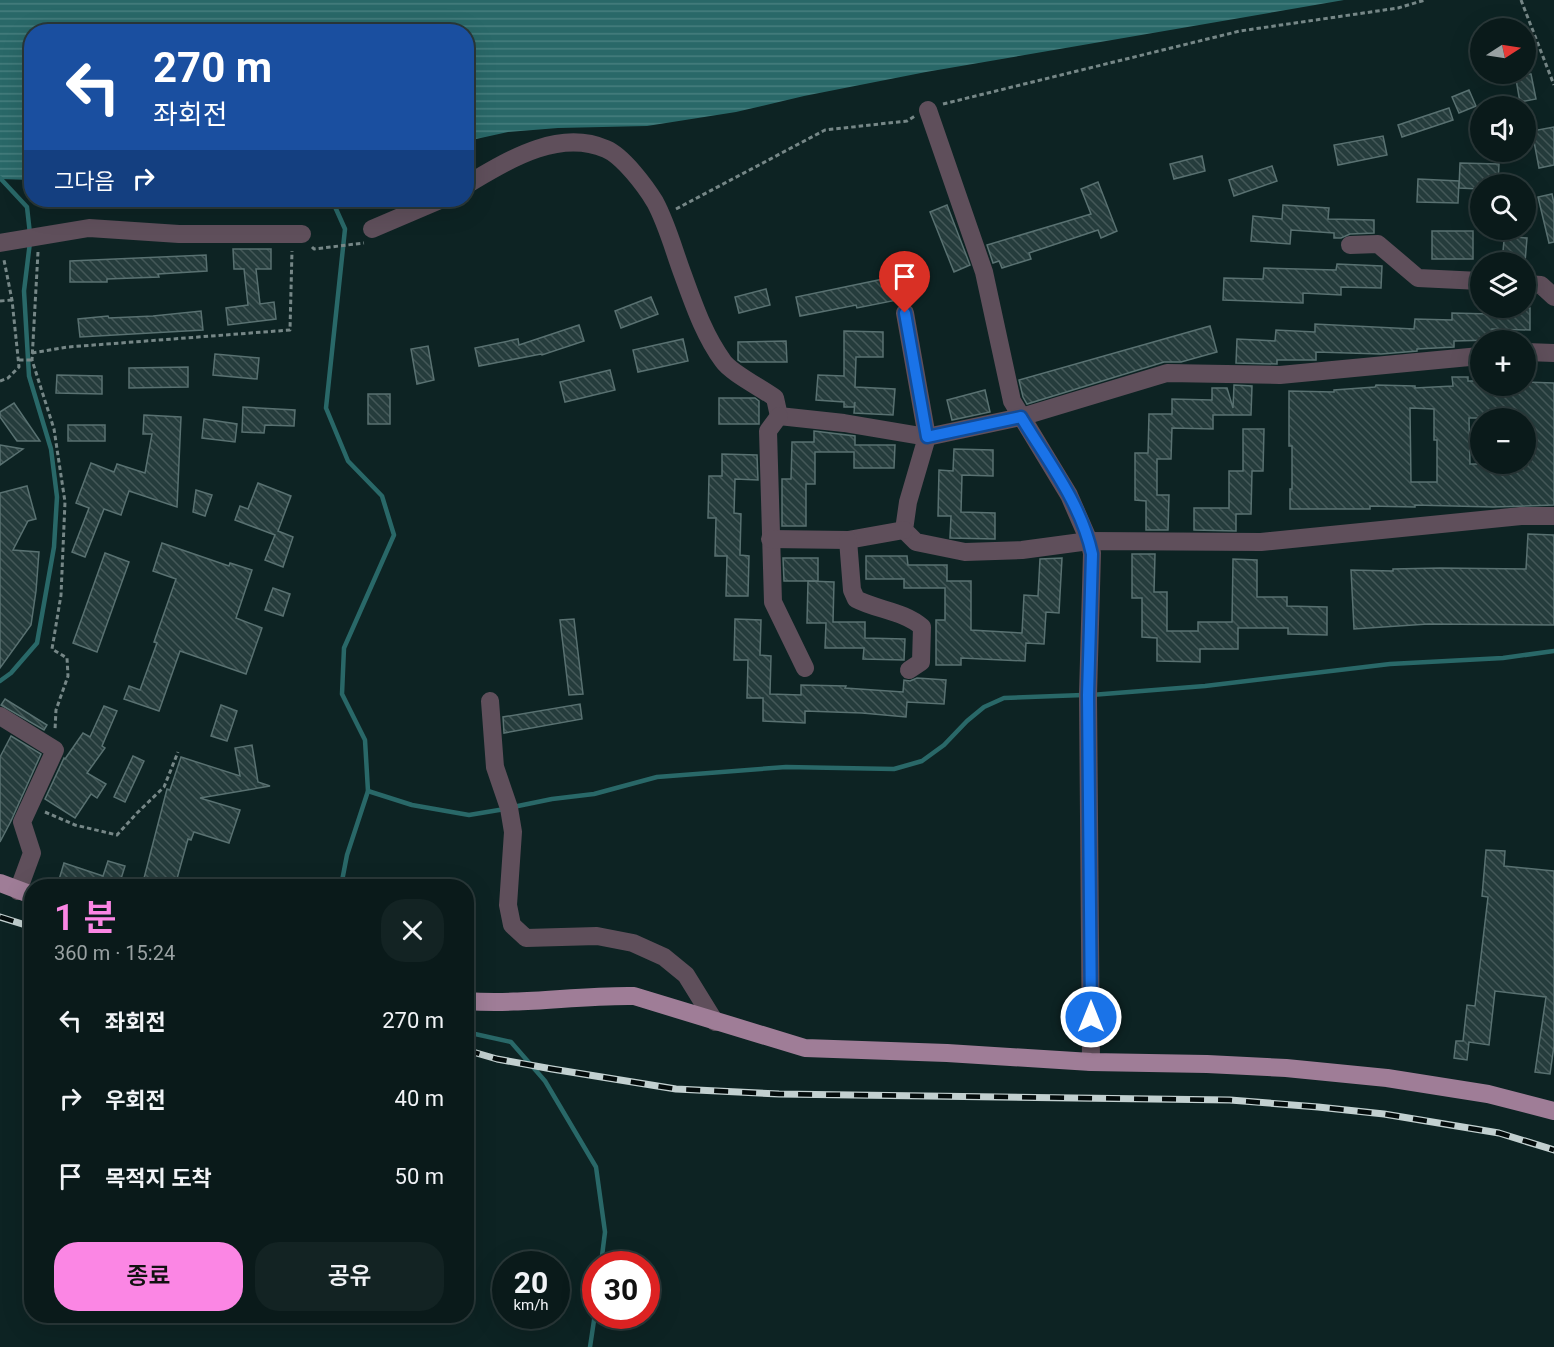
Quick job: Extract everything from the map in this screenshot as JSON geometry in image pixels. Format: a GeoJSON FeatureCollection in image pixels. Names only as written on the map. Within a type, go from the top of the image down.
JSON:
{"type":"FeatureCollection","features":[{"type":"Feature","properties":{"kind":"main road"},"geometry":{"type":"LineString","coordinates":[[0,883],[24,893]]}},
{"type":"Feature","properties":{"kind":"main road"},"geometry":{"type":"LineString","coordinates":[[474,1002],[501,1004],[606,995],[634,996],[805,1048],[947,1053],[1091,1062],[1286,1068],[1387,1078],[1488,1094],[1554,1111]]}},
{"type":"Feature","properties":{"kind":"street"},"geometry":{"type":"LineString","coordinates":[[928,110],[984,272],[1012,401],[1070,495],[1092,554],[1088,695],[1091,1062]]}},
{"type":"Feature","properties":{"kind":"street"},"geometry":{"type":"LineString","coordinates":[[474,180],[530,151],[560,143],[585,142],[608,149],[625,163],[655,203],[704,329],[724,364],[775,398],[778,416],[768,431],[772,602],[805,668]]}},
{"type":"Feature","properties":{"kind":"street"},"geometry":{"type":"LineString","coordinates":[[369,236],[426,207]]}},
{"type":"Feature","properties":{"kind":"street"},"geometry":{"type":"LineString","coordinates":[[0,243],[89,228],[179,234],[297,234]]}},
{"type":"Feature","properties":{"kind":"street"},"geometry":{"type":"LineString","coordinates":[[1350,245],[1378,244],[1418,278],[1470,281]]}},
{"type":"Feature","properties":{"kind":"street"},"geometry":{"type":"LineString","coordinates":[[1536,285],[1541,285],[1554,297]]}},
{"type":"Feature","properties":{"kind":"street"},"geometry":{"type":"LineString","coordinates":[[904,530],[908,502],[927,437],[905,313]]}},
{"type":"Feature","properties":{"kind":"street"},"geometry":{"type":"LineString","coordinates":[[1536,352],[1554,352]]}},
{"type":"Feature","properties":{"kind":"street"},"geometry":{"type":"LineString","coordinates":[[778,416],[844,423],[927,437],[1021,417],[1167,372],[1280,375],[1470,357]]}},
{"type":"Feature","properties":{"kind":"street"},"geometry":{"type":"LineString","coordinates":[[904,530],[916,542],[964,552],[1022,550],[1089,541],[1261,542],[1521,516],[1554,516]]}},
{"type":"Feature","properties":{"kind":"street"},"geometry":{"type":"LineString","coordinates":[[770,539],[848,540],[904,530]]}},
{"type":"Feature","properties":{"kind":"street"},"geometry":{"type":"LineString","coordinates":[[848,540],[852,590],[856,599],[866,605],[913,619],[922,627],[921,662],[909,670]]}},
{"type":"Feature","properties":{"kind":"street"},"geometry":{"type":"LineString","coordinates":[[490,701],[495,767],[509,808],[513,832],[508,905],[512,926],[526,938],[597,936],[633,943],[664,957],[686,975],[715,1022]]}},
{"type":"Feature","properties":{"kind":"street"},"geometry":{"type":"LineString","coordinates":[[0,716],[55,750],[22,822],[32,853],[27,879]]}},
{"type":"Feature","properties":{"kind":"path"},"geometry":{"type":"LineString","coordinates":[[661,217],[825,130],[907,121],[936,106],[1240,31],[1398,8],[1425,0]]}},
{"type":"Feature","properties":{"kind":"path"},"geometry":{"type":"LineString","coordinates":[[1521,0],[1554,85]]}},
{"type":"Feature","properties":{"kind":"path"},"geometry":{"type":"LineString","coordinates":[[32,353],[68,347],[290,330],[297,234]]}},
{"type":"Feature","properties":{"kind":"path"},"geometry":{"type":"LineString","coordinates":[[39,236],[32,360],[54,429],[66,502],[61,595],[52,649],[67,658],[68,676],[56,710],[55,750]]}},
{"type":"Feature","properties":{"kind":"path"},"geometry":{"type":"LineString","coordinates":[[314,249],[369,236]]}},
{"type":"Feature","properties":{"kind":"path"},"geometry":{"type":"LineString","coordinates":[[0,243],[12,300],[19,367],[8,378],[0,381]]}},
{"type":"Feature","properties":{"kind":"path"},"geometry":{"type":"LineString","coordinates":[[0,301],[12,300]]}},
{"type":"Feature","properties":{"kind":"path"},"geometry":{"type":"LineString","coordinates":[[18,360],[32,360]]}},
{"type":"Feature","properties":{"kind":"path"},"geometry":{"type":"LineString","coordinates":[[30,805],[75,825],[117,835],[164,787],[178,752]]}},
{"type":"Feature","properties":{"kind":"water"},"geometry":{"type":"Polygon","coordinates":[[[0,0],[1344,0],[926,72],[736,112],[647,126],[558,128],[508,132],[474,139],[474,24],[24,24],[24,180],[0,179],[0,0]]]}},
{"type":"Feature","properties":{"kind":"building"},"geometry":{"type":"Polygon","coordinates":[[[1517,84],[1533,84],[1535,96],[1519,96],[1517,84]]]}},
{"type":"Feature","properties":{"kind":"building"},"geometry":{"type":"Polygon","coordinates":[[[1469,90],[1472,96],[1470,108],[1459,113],[1452,97],[1469,90]]]}},
{"type":"Feature","properties":{"kind":"building"},"geometry":{"type":"Polygon","coordinates":[[[1449,108],[1453,120],[1402,137],[1398,125],[1449,108]]]}},
{"type":"Feature","properties":{"kind":"building"},"geometry":{"type":"Polygon","coordinates":[[[1554,127],[1554,165],[1539,168],[1536,130],[1554,127]]]}},
{"type":"Feature","properties":{"kind":"building"},"geometry":{"type":"Polygon","coordinates":[[[1383,136],[1387,155],[1338,165],[1334,145],[1383,136]]]}},
{"type":"Feature","properties":{"kind":"building"},"geometry":{"type":"Polygon","coordinates":[[[1202,156],[1205,171],[1174,179],[1170,164],[1202,156]]]}},
{"type":"Feature","properties":{"kind":"building"},"geometry":{"type":"Polygon","coordinates":[[[1460,163],[1499,164],[1498,174],[1470,174],[1470,189],[1459,188],[1460,163]]]}},
{"type":"Feature","properties":{"kind":"building"},"geometry":{"type":"Polygon","coordinates":[[[1272,166],[1277,181],[1234,196],[1229,180],[1272,166]]]}},
{"type":"Feature","properties":{"kind":"building"},"geometry":{"type":"Polygon","coordinates":[[[1418,179],[1459,181],[1458,203],[1417,202],[1418,179]]]}},
{"type":"Feature","properties":{"kind":"building"},"geometry":{"type":"Polygon","coordinates":[[[1098,182],[1117,231],[1101,238],[1098,230],[1029,253],[1031,259],[1002,268],[999,261],[993,263],[987,245],[1091,214],[1081,189],[1098,182]]]}},
{"type":"Feature","properties":{"kind":"building"},"geometry":{"type":"Polygon","coordinates":[[[1552,194],[1554,242],[1549,243],[1538,197],[1552,194]]]}},
{"type":"Feature","properties":{"kind":"building"},"geometry":{"type":"Polygon","coordinates":[[[947,205],[970,265],[954,272],[930,212],[947,205]]]}},
{"type":"Feature","properties":{"kind":"building"},"geometry":{"type":"Polygon","coordinates":[[[1283,205],[1329,208],[1328,219],[1374,220],[1374,233],[1350,234],[1334,238],[1334,233],[1291,230],[1290,244],[1251,241],[1253,216],[1282,219],[1283,205]]]}},
{"type":"Feature","properties":{"kind":"building"},"geometry":{"type":"Polygon","coordinates":[[[1432,231],[1470,231],[1473,252],[1470,252],[1470,259],[1432,259],[1432,231]]]}},
{"type":"Feature","properties":{"kind":"building"},"geometry":{"type":"Polygon","coordinates":[[[1504,240],[1527,240],[1526,252],[1503,252],[1504,240]]]}},
{"type":"Feature","properties":{"kind":"building"},"geometry":{"type":"Polygon","coordinates":[[[233,249],[271,249],[271,269],[256,269],[260,304],[274,302],[276,319],[228,325],[226,308],[248,305],[244,269],[234,269],[233,249]]]}},
{"type":"Feature","properties":{"kind":"building"},"geometry":{"type":"Polygon","coordinates":[[[206,255],[207,271],[158,274],[159,277],[107,279],[107,282],[70,282],[70,261],[206,255]]]}},
{"type":"Feature","properties":{"kind":"building"},"geometry":{"type":"Polygon","coordinates":[[[1337,264],[1382,266],[1381,288],[1341,287],[1341,295],[1303,293],[1303,303],[1223,300],[1224,278],[1263,279],[1264,268],[1336,270],[1337,264]]]}},
{"type":"Feature","properties":{"kind":"building"},"geometry":{"type":"Polygon","coordinates":[[[898,276],[902,299],[800,316],[796,297],[898,276]]]}},
{"type":"Feature","properties":{"kind":"building"},"geometry":{"type":"Polygon","coordinates":[[[766,289],[770,305],[739,313],[735,297],[766,289]]]}},
{"type":"Feature","properties":{"kind":"building"},"geometry":{"type":"Polygon","coordinates":[[[651,297],[658,314],[621,328],[615,311],[651,297]]]}},
{"type":"Feature","properties":{"kind":"building"},"geometry":{"type":"Polygon","coordinates":[[[201,311],[203,330],[80,337],[78,319],[153,316],[201,311]]]}},
{"type":"Feature","properties":{"kind":"building"},"geometry":{"type":"Polygon","coordinates":[[[1452,313],[1470,313],[1470,318],[1530,318],[1530,330],[1470,330],[1470,341],[1454,341],[1454,347],[1381,354],[1316,352],[1316,360],[1277,360],[1277,364],[1236,363],[1237,339],[1275,341],[1276,330],[1315,332],[1315,324],[1414,329],[1415,319],[1452,320],[1452,313]]]}},
{"type":"Feature","properties":{"kind":"building"},"geometry":{"type":"Polygon","coordinates":[[[579,325],[584,341],[542,355],[479,366],[475,348],[518,339],[519,345],[579,325]]]}},
{"type":"Feature","properties":{"kind":"building"},"geometry":{"type":"Polygon","coordinates":[[[1210,326],[1217,352],[1181,362],[1164,362],[1027,404],[1023,397],[1019,380],[1210,326]]]}},
{"type":"Feature","properties":{"kind":"building"},"geometry":{"type":"Polygon","coordinates":[[[844,331],[883,332],[883,357],[856,357],[855,387],[895,389],[893,415],[854,413],[855,402],[854,407],[844,407],[844,402],[816,400],[818,375],[844,376],[844,331]]]}},
{"type":"Feature","properties":{"kind":"building"},"geometry":{"type":"Polygon","coordinates":[[[683,339],[688,361],[638,372],[633,350],[683,339]]]}},
{"type":"Feature","properties":{"kind":"building"},"geometry":{"type":"Polygon","coordinates":[[[786,341],[787,362],[741,362],[738,360],[738,342],[786,341]]]}},
{"type":"Feature","properties":{"kind":"building"},"geometry":{"type":"Polygon","coordinates":[[[428,346],[434,380],[417,384],[411,349],[428,346]]]}},
{"type":"Feature","properties":{"kind":"building"},"geometry":{"type":"Polygon","coordinates":[[[215,354],[259,358],[257,379],[213,375],[215,354]]]}},
{"type":"Feature","properties":{"kind":"building"},"geometry":{"type":"Polygon","coordinates":[[[188,367],[188,387],[129,388],[129,368],[188,367]]]}},
{"type":"Feature","properties":{"kind":"building"},"geometry":{"type":"Polygon","coordinates":[[[610,370],[615,390],[565,402],[560,382],[610,370]]]}},
{"type":"Feature","properties":{"kind":"building"},"geometry":{"type":"Polygon","coordinates":[[[57,375],[102,376],[102,394],[56,393],[57,375]]]}},
{"type":"Feature","properties":{"kind":"building"},"geometry":{"type":"Polygon","coordinates":[[[1452,377],[1468,377],[1470,396],[1536,396],[1536,382],[1554,383],[1554,505],[1493,507],[1415,505],[1415,507],[1370,506],[1370,509],[1290,509],[1292,446],[1289,446],[1289,391],[1334,392],[1334,390],[1375,387],[1376,385],[1415,386],[1415,388],[1453,386],[1452,377]],[[1410,408],[1411,482],[1437,482],[1434,409],[1410,408]]]}},
{"type":"Feature","properties":{"kind":"building"},"geometry":{"type":"Polygon","coordinates":[[[1234,385],[1252,386],[1251,415],[1213,415],[1213,429],[1172,428],[1171,459],[1157,459],[1157,495],[1169,495],[1168,530],[1146,530],[1146,501],[1135,500],[1135,453],[1148,453],[1149,414],[1172,414],[1172,399],[1212,400],[1212,388],[1227,388],[1233,408],[1234,385]]]}},
{"type":"Feature","properties":{"kind":"building"},"geometry":{"type":"Polygon","coordinates":[[[985,390],[990,412],[952,420],[947,400],[985,390]]]}},
{"type":"Feature","properties":{"kind":"building"},"geometry":{"type":"Polygon","coordinates":[[[368,394],[390,394],[390,424],[368,424],[368,394]]]}},
{"type":"Feature","properties":{"kind":"building"},"geometry":{"type":"Polygon","coordinates":[[[719,398],[755,398],[759,401],[759,424],[719,424],[719,398]]]}},
{"type":"Feature","properties":{"kind":"building"},"geometry":{"type":"Polygon","coordinates":[[[14,403],[40,441],[17,441],[0,417],[0,412],[14,403]]]}},
{"type":"Feature","properties":{"kind":"building"},"geometry":{"type":"Polygon","coordinates":[[[243,407],[295,410],[294,426],[265,425],[264,433],[242,432],[243,407]]]}},
{"type":"Feature","properties":{"kind":"building"},"geometry":{"type":"Polygon","coordinates":[[[144,415],[181,417],[177,507],[129,491],[121,515],[104,509],[85,557],[72,552],[89,508],[76,503],[91,463],[114,472],[117,464],[145,473],[152,434],[143,434],[144,415]]]}},
{"type":"Feature","properties":{"kind":"building"},"geometry":{"type":"Polygon","coordinates":[[[204,419],[237,424],[235,442],[202,438],[204,419]]]}},
{"type":"Feature","properties":{"kind":"building"},"geometry":{"type":"Polygon","coordinates":[[[68,425],[105,425],[105,441],[68,441],[68,425]]]}},
{"type":"Feature","properties":{"kind":"building"},"geometry":{"type":"Polygon","coordinates":[[[1243,429],[1264,429],[1263,471],[1252,471],[1251,514],[1236,514],[1236,531],[1194,530],[1194,508],[1229,508],[1229,471],[1243,471],[1243,429]]]}},
{"type":"Feature","properties":{"kind":"building"},"geometry":{"type":"Polygon","coordinates":[[[814,431],[855,436],[855,445],[895,445],[894,468],[854,468],[854,452],[815,452],[815,484],[806,484],[806,526],[782,526],[782,479],[791,479],[792,442],[814,442],[814,431]]]}},
{"type":"Feature","properties":{"kind":"building"},"geometry":{"type":"Polygon","coordinates":[[[0,445],[23,449],[0,465],[0,445]]]}},
{"type":"Feature","properties":{"kind":"building"},"geometry":{"type":"Polygon","coordinates":[[[954,449],[993,450],[993,476],[962,475],[961,512],[995,513],[995,539],[950,538],[951,516],[938,516],[939,470],[953,471],[954,449]]]}},
{"type":"Feature","properties":{"kind":"building"},"geometry":{"type":"Polygon","coordinates":[[[722,454],[757,455],[758,480],[735,479],[734,513],[741,514],[740,555],[749,556],[748,596],[726,596],[727,556],[715,556],[716,518],[708,518],[709,476],[722,476],[722,454]]]}},
{"type":"Feature","properties":{"kind":"building"},"geometry":{"type":"Polygon","coordinates":[[[258,483],[291,496],[278,531],[293,537],[283,567],[265,560],[275,535],[235,520],[240,506],[248,509],[258,483]]]}},
{"type":"Feature","properties":{"kind":"building"},"geometry":{"type":"Polygon","coordinates":[[[27,486],[36,519],[28,521],[13,550],[39,552],[31,625],[0,668],[0,493],[27,486]]]}},
{"type":"Feature","properties":{"kind":"building"},"geometry":{"type":"Polygon","coordinates":[[[196,490],[212,495],[205,516],[193,512],[196,490]]]}},
{"type":"Feature","properties":{"kind":"building"},"geometry":{"type":"Polygon","coordinates":[[[1528,534],[1554,535],[1554,625],[1428,624],[1354,629],[1351,570],[1526,569],[1528,534]]]}},
{"type":"Feature","properties":{"kind":"building"},"geometry":{"type":"Polygon","coordinates":[[[162,543],[229,566],[230,563],[252,570],[236,618],[262,628],[246,674],[180,651],[159,711],[124,699],[129,686],[140,690],[176,579],[153,571],[162,543]]]}},
{"type":"Feature","properties":{"kind":"building"},"geometry":{"type":"Polygon","coordinates":[[[105,553],[129,562],[97,652],[73,643],[105,553]]]}},
{"type":"Feature","properties":{"kind":"building"},"geometry":{"type":"Polygon","coordinates":[[[1132,554],[1155,554],[1154,592],[1167,592],[1167,631],[1198,631],[1198,622],[1232,622],[1233,559],[1257,560],[1257,597],[1287,597],[1287,606],[1327,607],[1327,635],[1288,634],[1288,628],[1238,628],[1238,649],[1200,649],[1200,662],[1157,661],[1157,638],[1142,637],[1142,598],[1132,598],[1132,554]]]}},
{"type":"Feature","properties":{"kind":"building"},"geometry":{"type":"Polygon","coordinates":[[[866,556],[907,556],[908,565],[947,565],[947,581],[971,581],[971,630],[1022,633],[1024,595],[1038,596],[1040,559],[1062,558],[1059,613],[1046,612],[1044,644],[1026,643],[1025,661],[961,658],[961,665],[936,665],[936,620],[945,620],[945,588],[904,588],[904,579],[866,579],[866,556]]]}},
{"type":"Feature","properties":{"kind":"building"},"geometry":{"type":"Polygon","coordinates":[[[783,558],[818,558],[818,581],[784,581],[783,558]]]}},
{"type":"Feature","properties":{"kind":"building"},"geometry":{"type":"Polygon","coordinates":[[[808,581],[834,582],[833,622],[865,622],[865,638],[905,639],[904,660],[863,659],[864,648],[825,648],[826,623],[807,623],[808,581]]]}},
{"type":"Feature","properties":{"kind":"building"},"geometry":{"type":"Polygon","coordinates":[[[273,588],[290,594],[283,616],[265,610],[273,588]]]}},
{"type":"Feature","properties":{"kind":"building"},"geometry":{"type":"Polygon","coordinates":[[[574,619],[583,694],[569,695],[560,620],[574,619]]]}},
{"type":"Feature","properties":{"kind":"building"},"geometry":{"type":"Polygon","coordinates":[[[735,619],[761,620],[760,655],[771,656],[770,694],[801,695],[801,685],[846,686],[845,688],[903,692],[904,680],[910,681],[917,678],[946,680],[944,704],[907,702],[906,717],[805,711],[805,723],[763,721],[763,698],[747,698],[748,660],[734,660],[735,619]]]}},
{"type":"Feature","properties":{"kind":"building"},"geometry":{"type":"Polygon","coordinates":[[[5,699],[47,725],[44,730],[1,705],[5,699]]]}},
{"type":"Feature","properties":{"kind":"building"},"geometry":{"type":"Polygon","coordinates":[[[580,704],[582,719],[504,733],[503,717],[580,704]]]}},
{"type":"Feature","properties":{"kind":"building"},"geometry":{"type":"Polygon","coordinates":[[[221,705],[237,711],[227,741],[211,736],[221,705]]]}},
{"type":"Feature","properties":{"kind":"building"},"geometry":{"type":"Polygon","coordinates":[[[104,706],[117,711],[102,746],[105,748],[87,773],[106,784],[97,798],[91,794],[75,818],[45,799],[64,758],[83,733],[90,737],[104,706]]]}},
{"type":"Feature","properties":{"kind":"building"},"geometry":{"type":"Polygon","coordinates":[[[11,736],[41,754],[0,842],[0,757],[11,736]]]}},
{"type":"Feature","properties":{"kind":"building"},"geometry":{"type":"Polygon","coordinates":[[[252,745],[258,782],[270,786],[200,798],[240,810],[229,843],[194,832],[191,840],[188,839],[177,879],[144,879],[167,789],[170,790],[181,757],[240,776],[235,748],[252,745]]]}},
{"type":"Feature","properties":{"kind":"building"},"geometry":{"type":"Polygon","coordinates":[[[133,756],[144,761],[125,802],[114,797],[133,756]]]}},
{"type":"Feature","properties":{"kind":"building"},"geometry":{"type":"Polygon","coordinates":[[[1486,850],[1505,851],[1504,866],[1554,871],[1554,1046],[1550,1074],[1535,1072],[1546,997],[1495,991],[1489,1045],[1469,1042],[1467,1060],[1454,1058],[1456,1041],[1463,1041],[1467,1005],[1475,1006],[1488,897],[1482,896],[1486,850]]]}},
{"type":"Feature","properties":{"kind":"building"},"geometry":{"type":"Polygon","coordinates":[[[108,861],[125,866],[121,879],[59,879],[64,863],[103,876],[108,861]]]}},
{"type":"Feature","properties":{"kind":"waterway"},"geometry":{"type":"LineString","coordinates":[[0,178],[24,204]]}},
{"type":"Feature","properties":{"kind":"waterway"},"geometry":{"type":"LineString","coordinates":[[27,207],[30,234]]}},
{"type":"Feature","properties":{"kind":"waterway"},"geometry":{"type":"LineString","coordinates":[[335,207],[345,229],[326,408],[348,461],[382,496],[394,535],[344,648],[342,694],[365,740],[368,791],[347,855],[342,879]]}},
{"type":"Feature","properties":{"kind":"waterway"},"geometry":{"type":"LineString","coordinates":[[0,681],[11,673],[37,643],[54,547],[57,497],[51,449],[29,376],[24,291],[30,242]]}},
{"type":"Feature","properties":{"kind":"waterway"},"geometry":{"type":"LineString","coordinates":[[1091,695],[1205,686],[1390,664],[1503,658],[1554,651]]}},
{"type":"Feature","properties":{"kind":"waterway"},"geometry":{"type":"LineString","coordinates":[[513,807],[594,794],[657,777],[786,767],[894,769],[922,761],[944,745],[984,707],[1004,698],[1083,695]]}},
{"type":"Feature","properties":{"kind":"waterway"},"geometry":{"type":"LineString","coordinates":[[368,791],[412,805],[469,815],[505,809]]}},
{"type":"Feature","properties":{"kind":"waterway"},"geometry":{"type":"LineString","coordinates":[[474,1034],[511,1042],[545,1081],[596,1167],[605,1232],[603,1251]]}},
{"type":"Feature","properties":{"kind":"waterway"},"geometry":{"type":"LineString","coordinates":[[590,1347],[593,1329]]}},
{"type":"Feature","properties":{"kind":"railway"},"geometry":{"type":"LineString","coordinates":[[0,917],[24,924]]}},
{"type":"Feature","properties":{"kind":"railway"},"geometry":{"type":"LineString","coordinates":[[474,1052],[552,1069],[676,1089],[779,1094],[1230,1100],[1318,1107],[1384,1114],[1499,1133],[1554,1150]]}},
{"type":"Feature","properties":{"kind":"route"},"geometry":{"type":"LineString","coordinates":[[905,313],[927,437],[1021,417],[1070,495],[1089,541],[1092,554],[1088,695],[1091,1017]]}}]}
